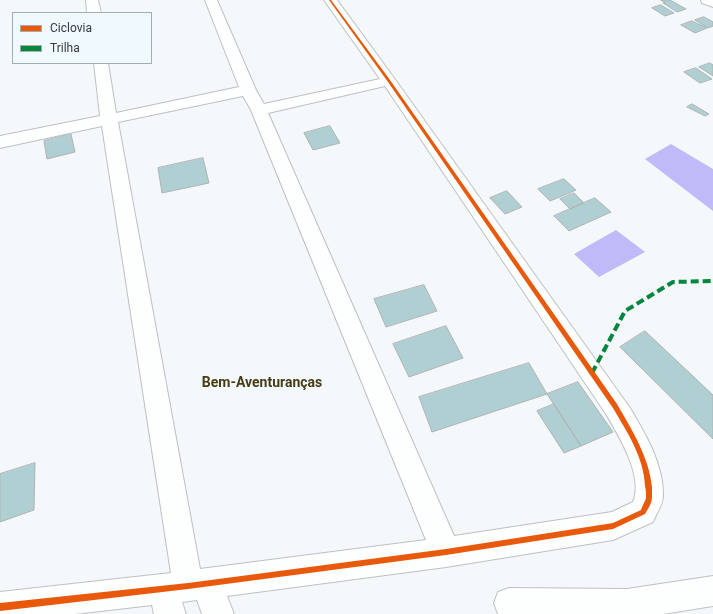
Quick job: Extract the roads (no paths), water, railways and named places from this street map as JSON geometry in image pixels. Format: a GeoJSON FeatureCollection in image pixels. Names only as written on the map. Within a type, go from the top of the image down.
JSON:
{"type":"FeatureCollection","features":[{"type":"Feature","properties":{"kind":"street"},"geometry":{"type":"LineString","coordinates":[[92,0],[94,12]]}},
{"type":"Feature","properties":{"kind":"street"},"geometry":{"type":"LineString","coordinates":[[211,0],[248,90],[258,110],[446,552]]}},
{"type":"Feature","properties":{"kind":"street"},"geometry":{"type":"LineString","coordinates":[[0,607],[182,593],[613,526],[643,512],[650,496],[638,445],[615,406],[390,81],[330,0]]}},
{"type":"Feature","properties":{"kind":"street"},"geometry":{"type":"LineString","coordinates":[[707,0],[713,3]]}},
{"type":"Feature","properties":{"kind":"street"},"geometry":{"type":"LineString","coordinates":[[101,64],[182,593]]}},
{"type":"Feature","properties":{"kind":"street"},"geometry":{"type":"LineString","coordinates":[[258,110],[390,81]]}},
{"type":"Feature","properties":{"kind":"street"},"geometry":{"type":"LineString","coordinates":[[0,142],[248,90]]}},
{"type":"Feature","properties":{"kind":"street"},"geometry":{"type":"LineString","coordinates":[[509,603],[627,604],[713,591]]}},
{"type":"Feature","properties":{"kind":"street"},"geometry":{"type":"LineString","coordinates":[[182,593],[218,614]]}},
{"type":"Feature","properties":{"kind":"district","name":"Bem-Aventuranças"},"geometry":{"type":"Point","coordinates":[262,383]}}]}
